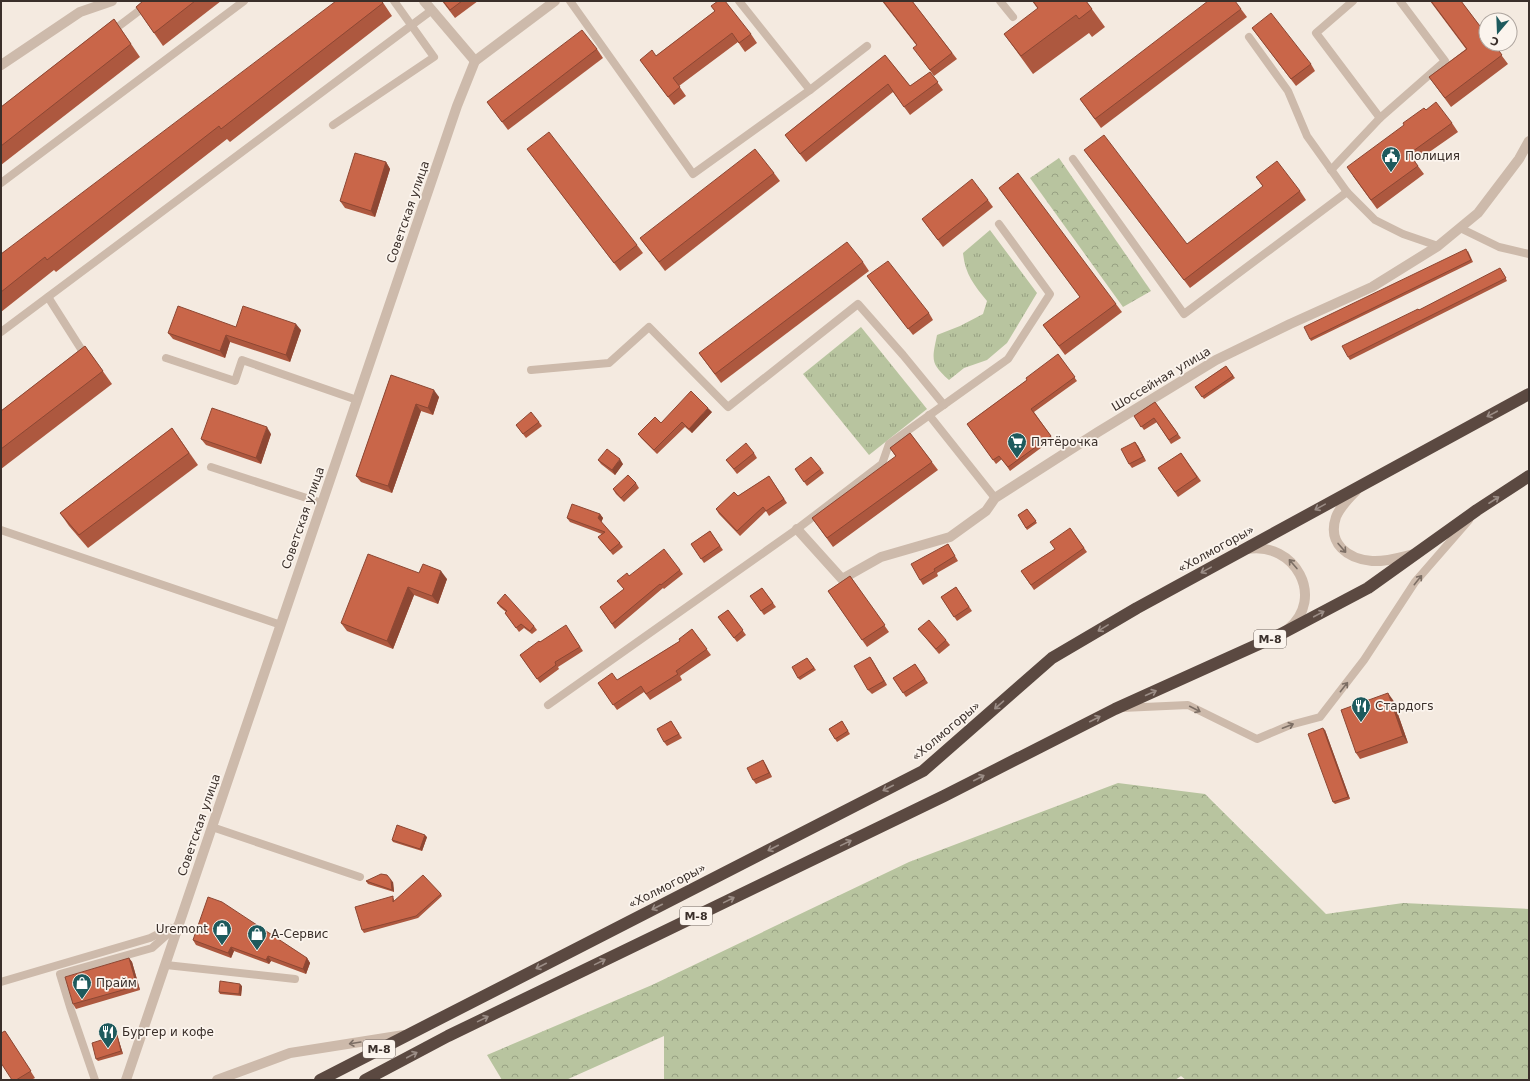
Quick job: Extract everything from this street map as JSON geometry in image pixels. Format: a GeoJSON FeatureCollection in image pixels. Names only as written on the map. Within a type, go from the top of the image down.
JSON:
{"type":"FeatureCollection","features":[{"type":"Feature","properties":{"kind":"highway","name":"«Холмогоры»"},"geometry":{"type":"LineString","coordinates":[[320,1080],[923,770],[1052,658],[1137,608],[1528,393]]}},
{"type":"Feature","properties":{"kind":"highway","name":"М-8"},"geometry":{"type":"LineString","coordinates":[[365,1080],[448,1036],[944,796],[1115,709],[1282,634],[1368,588],[1477,510],[1529,476]]}},
{"type":"Feature","properties":{"kind":"street"},"geometry":{"type":"LineString","coordinates":[[1,65],[80,12],[112,1]]}},
{"type":"Feature","properties":{"kind":"street"},"geometry":{"type":"LineString","coordinates":[[424,1],[475,61],[555,1]]}},
{"type":"Feature","properties":{"kind":"street","name":"Советская улица"},"geometry":{"type":"LineString","coordinates":[[126,1080],[457,106],[475,61]]}},
{"type":"Feature","properties":{"kind":"street","name":"Шоссейная улица"},"geometry":{"type":"LineString","coordinates":[[797,529],[842,579],[881,557],[950,537],[986,511],[995,498],[1098,432],[1216,360],[1290,324],[1372,287],[1438,246],[1478,213],[1519,160],[1529,141]]}},
{"type":"Feature","properties":{"kind":"street"},"geometry":{"type":"LineString","coordinates":[[1367,482],[1345,502],[1336,517],[1334,528],[1336,540],[1341,549],[1358,559],[1373,561],[1387,560],[1416,554]]}},
{"type":"Feature","properties":{"kind":"street"},"geometry":{"type":"LineString","coordinates":[[1236,554],[1255,548],[1266,548],[1276,551],[1289,559],[1299,571],[1305,590],[1304,600],[1297,620],[1282,634]]}},
{"type":"Feature","properties":{"kind":"street"},"geometry":{"type":"LineString","coordinates":[[217,1080],[290,1052],[408,1035]]}},
{"type":"Feature","properties":{"kind":"lane"},"geometry":{"type":"LineString","coordinates":[[102,39],[152,1]]}},
{"type":"Feature","properties":{"kind":"lane"},"geometry":{"type":"LineString","coordinates":[[1,183],[244,1]]}},
{"type":"Feature","properties":{"kind":"lane"},"geometry":{"type":"LineString","coordinates":[[333,125],[434,57],[394,1]]}},
{"type":"Feature","properties":{"kind":"lane"},"geometry":{"type":"LineString","coordinates":[[570,1],[693,174],[810,90],[868,46]]}},
{"type":"Feature","properties":{"kind":"lane"},"geometry":{"type":"LineString","coordinates":[[739,1],[810,90]]}},
{"type":"Feature","properties":{"kind":"lane"},"geometry":{"type":"LineString","coordinates":[[1000,1],[1012,17]]}},
{"type":"Feature","properties":{"kind":"lane"},"geometry":{"type":"LineString","coordinates":[[1353,1],[1316,34],[1380,118]]}},
{"type":"Feature","properties":{"kind":"lane"},"geometry":{"type":"LineString","coordinates":[[1331,170],[1380,118],[1445,61],[1400,1]]}},
{"type":"Feature","properties":{"kind":"lane"},"geometry":{"type":"LineString","coordinates":[[1,332],[432,10]]}},
{"type":"Feature","properties":{"kind":"lane"},"geometry":{"type":"LineString","coordinates":[[1249,37],[1288,91],[1307,136],[1347,192],[1375,220],[1403,234],[1438,246]]}},
{"type":"Feature","properties":{"kind":"lane"},"geometry":{"type":"LineString","coordinates":[[1073,159],[1184,314],[1347,192]]}},
{"type":"Feature","properties":{"kind":"lane"},"geometry":{"type":"LineString","coordinates":[[548,705],[797,529],[882,464],[888,444],[1008,359],[1050,294],[999,224]]}},
{"type":"Feature","properties":{"kind":"lane"},"geometry":{"type":"LineString","coordinates":[[1460,228],[1499,247],[1529,254]]}},
{"type":"Feature","properties":{"kind":"lane"},"geometry":{"type":"LineString","coordinates":[[48,297],[83,352],[70,362]]}},
{"type":"Feature","properties":{"kind":"lane"},"geometry":{"type":"LineString","coordinates":[[531,370],[609,363],[649,327],[728,407],[858,304],[944,405]]}},
{"type":"Feature","properties":{"kind":"lane"},"geometry":{"type":"LineString","coordinates":[[166,358],[235,381],[242,360],[357,400]]}},
{"type":"Feature","properties":{"kind":"lane"},"geometry":{"type":"LineString","coordinates":[[929,415],[995,498]]}},
{"type":"Feature","properties":{"kind":"lane"},"geometry":{"type":"LineString","coordinates":[[210,467],[322,503]]}},
{"type":"Feature","properties":{"kind":"lane"},"geometry":{"type":"LineString","coordinates":[[1115,709],[1188,705],[1257,740],[1290,725],[1320,717],[1364,660],[1415,582],[1477,510]]}},
{"type":"Feature","properties":{"kind":"lane"},"geometry":{"type":"LineString","coordinates":[[1,530],[281,625]]}},
{"type":"Feature","properties":{"kind":"lane"},"geometry":{"type":"LineString","coordinates":[[212,827],[360,877]]}},
{"type":"Feature","properties":{"kind":"lane"},"geometry":{"type":"LineString","coordinates":[[1,982],[150,938],[180,923]]}},
{"type":"Feature","properties":{"kind":"lane"},"geometry":{"type":"LineString","coordinates":[[96,1080],[60,974],[152,948],[180,923]]}},
{"type":"Feature","properties":{"kind":"lane"},"geometry":{"type":"LineString","coordinates":[[166,965],[295,979]]}},
{"type":"Feature","properties":{"kind":"green space"},"geometry":{"type":"Polygon","coordinates":[[[1059,158],[1151,291],[1123,307],[1030,178],[1059,158]]]}},
{"type":"Feature","properties":{"kind":"green space"},"geometry":{"type":"Polygon","coordinates":[[[990,230],[1037,293],[1007,343],[987,360],[964,368],[949,380],[938,369],[934,360],[937,335],[960,326],[983,314],[987,301],[978,290],[968,273],[963,253],[990,230]]]}},
{"type":"Feature","properties":{"kind":"green space"},"geometry":{"type":"Polygon","coordinates":[[[861,327],[927,409],[869,455],[803,374],[861,327]]]}},
{"type":"Feature","properties":{"kind":"green space"},"geometry":{"type":"Polygon","coordinates":[[[1118,783],[1205,794],[1326,914],[1403,903],[1529,909],[1529,1080],[1186,1080],[1181,1076],[1175,1080],[664,1080],[664,1036],[566,1080],[502,1080],[487,1055],[652,985],[909,862],[1118,783]]]}},
{"type":"Feature","properties":{"kind":"building"},"geometry":{"type":"Polygon","coordinates":[[[143,1],[195,1],[154,33],[136,7],[143,1]]]}},
{"type":"Feature","properties":{"kind":"building"},"geometry":{"type":"Polygon","coordinates":[[[336,1],[381,1],[383,3],[221,129],[219,126],[47,260],[45,257],[1,292],[1,254],[336,1]]]}},
{"type":"Feature","properties":{"kind":"building"},"geometry":{"type":"Polygon","coordinates":[[[443,1],[462,1],[450,10],[443,1]]]}},
{"type":"Feature","properties":{"kind":"building"},"geometry":{"type":"Polygon","coordinates":[[[718,1],[725,1],[751,34],[739,43],[732,33],[673,78],[680,87],[668,97],[640,60],[652,50],[656,56],[715,11],[711,6],[718,1]]]}},
{"type":"Feature","properties":{"kind":"building"},"geometry":{"type":"Polygon","coordinates":[[[883,1],[912,1],[952,53],[930,70],[913,48],[917,45],[883,1]]]}},
{"type":"Feature","properties":{"kind":"building"},"geometry":{"type":"Polygon","coordinates":[[[1033,1],[1086,1],[1092,9],[1079,19],[1076,15],[1021,56],[1004,34],[1038,8],[1033,1]]]}},
{"type":"Feature","properties":{"kind":"building"},"geometry":{"type":"Polygon","coordinates":[[[1208,1],[1235,1],[1241,9],[1095,119],[1080,99],[1208,1]]]}},
{"type":"Feature","properties":{"kind":"building"},"geometry":{"type":"Polygon","coordinates":[[[1431,1],[1461,1],[1478,23],[1478,52],[1500,52],[1502,55],[1445,98],[1429,77],[1467,49],[1431,1]]]}},
{"type":"Feature","properties":{"kind":"building"},"geometry":{"type":"Polygon","coordinates":[[[1271,13],[1311,64],[1291,79],[1252,28],[1271,13]]]}},
{"type":"Feature","properties":{"kind":"building"},"geometry":{"type":"Polygon","coordinates":[[[114,19],[131,44],[1,146],[1,107],[114,19]]]}},
{"type":"Feature","properties":{"kind":"building"},"geometry":{"type":"Polygon","coordinates":[[[582,30],[597,49],[502,122],[487,102],[582,30]]]}},
{"type":"Feature","properties":{"kind":"building"},"geometry":{"type":"Polygon","coordinates":[[[885,55],[910,86],[930,72],[938,82],[904,107],[888,84],[800,154],[785,135],[885,55]]]}},
{"type":"Feature","properties":{"kind":"building"},"geometry":{"type":"Polygon","coordinates":[[[1436,102],[1452,123],[1409,154],[1418,166],[1371,200],[1347,167],[1404,125],[1403,123],[1424,108],[1426,110],[1436,102]]]}},
{"type":"Feature","properties":{"kind":"building"},"geometry":{"type":"Polygon","coordinates":[[[549,132],[637,245],[614,263],[527,149],[549,132]]]}},
{"type":"Feature","properties":{"kind":"building"},"geometry":{"type":"Polygon","coordinates":[[[1104,135],[1187,244],[1263,186],[1256,177],[1277,161],[1300,191],[1184,280],[1084,150],[1104,135]]]}},
{"type":"Feature","properties":{"kind":"building"},"geometry":{"type":"Polygon","coordinates":[[[755,149],[774,173],[659,262],[640,238],[755,149]]]}},
{"type":"Feature","properties":{"kind":"building"},"geometry":{"type":"Polygon","coordinates":[[[355,153],[386,162],[371,211],[340,201],[355,153]]]}},
{"type":"Feature","properties":{"kind":"building"},"geometry":{"type":"Polygon","coordinates":[[[1018,173],[1116,304],[1059,346],[1043,325],[1080,297],[999,188],[1018,173]]]}},
{"type":"Feature","properties":{"kind":"building"},"geometry":{"type":"Polygon","coordinates":[[[972,179],[988,200],[938,240],[922,219],[972,179]]]}},
{"type":"Feature","properties":{"kind":"building"},"geometry":{"type":"Polygon","coordinates":[[[847,242],[863,262],[715,374],[699,353],[847,242]]]}},
{"type":"Feature","properties":{"kind":"building"},"geometry":{"type":"Polygon","coordinates":[[[1466,249],[1471,260],[1310,339],[1304,327],[1466,249]]]}},
{"type":"Feature","properties":{"kind":"building"},"geometry":{"type":"Polygon","coordinates":[[[888,261],[929,313],[908,329],[867,276],[888,261]]]}},
{"type":"Feature","properties":{"kind":"building"},"geometry":{"type":"Polygon","coordinates":[[[1500,268],[1506,278],[1348,357],[1342,346],[1418,309],[1419,310],[1500,268]]]}},
{"type":"Feature","properties":{"kind":"building"},"geometry":{"type":"Polygon","coordinates":[[[178,306],[236,327],[243,306],[296,324],[286,355],[226,335],[220,351],[168,333],[178,306]]]}},
{"type":"Feature","properties":{"kind":"building"},"geometry":{"type":"Polygon","coordinates":[[[85,346],[103,371],[1,449],[1,411],[85,346]]]}},
{"type":"Feature","properties":{"kind":"building"},"geometry":{"type":"Polygon","coordinates":[[[1058,354],[1075,377],[1031,409],[1051,436],[1008,467],[999,456],[993,460],[967,424],[1027,380],[1026,378],[1058,354]]]}},
{"type":"Feature","properties":{"kind":"building"},"geometry":{"type":"Polygon","coordinates":[[[1226,366],[1233,376],[1202,397],[1195,387],[1226,366]]]}},
{"type":"Feature","properties":{"kind":"building"},"geometry":{"type":"Polygon","coordinates":[[[391,375],[434,390],[428,408],[416,404],[388,486],[356,476],[391,375]]]}},
{"type":"Feature","properties":{"kind":"building"},"geometry":{"type":"Polygon","coordinates":[[[691,391],[708,408],[689,429],[682,422],[654,450],[638,434],[655,417],[661,423],[691,391]]]}},
{"type":"Feature","properties":{"kind":"building"},"geometry":{"type":"Polygon","coordinates":[[[1155,402],[1178,434],[1169,440],[1154,418],[1141,427],[1134,416],[1155,402]]]}},
{"type":"Feature","properties":{"kind":"building"},"geometry":{"type":"Polygon","coordinates":[[[212,408],[267,427],[256,458],[201,439],[212,408]]]}},
{"type":"Feature","properties":{"kind":"building"},"geometry":{"type":"Polygon","coordinates":[[[531,412],[539,422],[523,434],[516,425],[531,412]]]}},
{"type":"Feature","properties":{"kind":"building"},"geometry":{"type":"Polygon","coordinates":[[[172,428],[189,453],[79,535],[60,513],[172,428]]]}},
{"type":"Feature","properties":{"kind":"building"},"geometry":{"type":"Polygon","coordinates":[[[910,433],[932,462],[827,538],[812,518],[896,456],[890,448],[910,433]]]}},
{"type":"Feature","properties":{"kind":"building"},"geometry":{"type":"Polygon","coordinates":[[[1135,442],[1143,457],[1129,464],[1121,449],[1135,442]]]}},
{"type":"Feature","properties":{"kind":"building"},"geometry":{"type":"Polygon","coordinates":[[[746,443],[754,453],[734,469],[726,460],[746,443]]]}},
{"type":"Feature","properties":{"kind":"building"},"geometry":{"type":"Polygon","coordinates":[[[607,449],[620,459],[612,470],[598,460],[607,449]]]}},
{"type":"Feature","properties":{"kind":"building"},"geometry":{"type":"Polygon","coordinates":[[[1181,453],[1197,477],[1175,492],[1158,468],[1181,453]]]}},
{"type":"Feature","properties":{"kind":"building"},"geometry":{"type":"Polygon","coordinates":[[[811,457],[821,469],[804,482],[795,469],[811,457]]]}},
{"type":"Feature","properties":{"kind":"building"},"geometry":{"type":"Polygon","coordinates":[[[628,475],[636,483],[621,498],[613,489],[628,475]]]}},
{"type":"Feature","properties":{"kind":"building"},"geometry":{"type":"Polygon","coordinates":[[[769,476],[784,499],[766,511],[763,507],[737,531],[716,509],[734,492],[738,496],[769,476]]]}},
{"type":"Feature","properties":{"kind":"building"},"geometry":{"type":"Polygon","coordinates":[[[572,504],[600,514],[598,518],[620,543],[610,551],[598,537],[605,532],[567,518],[572,504]]]}},
{"type":"Feature","properties":{"kind":"building"},"geometry":{"type":"Polygon","coordinates":[[[1027,509],[1036,521],[1026,528],[1018,515],[1027,509]]]}},
{"type":"Feature","properties":{"kind":"building"},"geometry":{"type":"Polygon","coordinates":[[[1070,528],[1084,548],[1031,585],[1021,571],[1055,549],[1050,542],[1070,528]]]}},
{"type":"Feature","properties":{"kind":"building"},"geometry":{"type":"Polygon","coordinates":[[[710,531],[720,546],[701,559],[691,544],[710,531]]]}},
{"type":"Feature","properties":{"kind":"building"},"geometry":{"type":"Polygon","coordinates":[[[948,544],[955,556],[920,580],[911,564],[948,544]]]}},
{"type":"Feature","properties":{"kind":"building"},"geometry":{"type":"Polygon","coordinates":[[[664,549],[680,570],[661,585],[660,584],[612,624],[600,607],[624,589],[617,581],[627,573],[629,576],[664,549]]]}},
{"type":"Feature","properties":{"kind":"building"},"geometry":{"type":"Polygon","coordinates":[[[368,554],[419,573],[423,564],[441,571],[432,596],[408,587],[387,641],[341,623],[368,554]]]}},
{"type":"Feature","properties":{"kind":"building"},"geometry":{"type":"Polygon","coordinates":[[[850,576],[885,625],[862,640],[828,591],[850,576]]]}},
{"type":"Feature","properties":{"kind":"building"},"geometry":{"type":"Polygon","coordinates":[[[956,587],[969,607],[954,617],[941,597],[956,587]]]}},
{"type":"Feature","properties":{"kind":"building"},"geometry":{"type":"Polygon","coordinates":[[[762,588],[773,603],[761,611],[750,596],[762,588]]]}},
{"type":"Feature","properties":{"kind":"building"},"geometry":{"type":"Polygon","coordinates":[[[505,594],[534,626],[530,631],[521,624],[516,628],[505,613],[507,611],[497,603],[505,594]]]}},
{"type":"Feature","properties":{"kind":"building"},"geometry":{"type":"Polygon","coordinates":[[[728,610],[743,630],[734,638],[718,617],[728,610]]]}},
{"type":"Feature","properties":{"kind":"building"},"geometry":{"type":"Polygon","coordinates":[[[929,620],[946,640],[936,649],[918,629],[929,620]]]}},
{"type":"Feature","properties":{"kind":"building"},"geometry":{"type":"Polygon","coordinates":[[[566,625],[580,647],[555,662],[556,665],[537,679],[520,655],[539,641],[540,642],[566,625]]]}},
{"type":"Feature","properties":{"kind":"building"},"geometry":{"type":"Polygon","coordinates":[[[692,629],[707,649],[676,671],[678,674],[646,694],[641,686],[613,705],[598,683],[612,673],[617,680],[680,641],[679,639],[692,629]]]}},
{"type":"Feature","properties":{"kind":"building"},"geometry":{"type":"Polygon","coordinates":[[[870,657],[884,681],[868,690],[854,666],[870,657]]]}},
{"type":"Feature","properties":{"kind":"building"},"geometry":{"type":"Polygon","coordinates":[[[807,658],[814,668],[798,678],[792,667],[807,658]]]}},
{"type":"Feature","properties":{"kind":"building"},"geometry":{"type":"Polygon","coordinates":[[[915,664],[925,679],[903,693],[893,678],[915,664]]]}},
{"type":"Feature","properties":{"kind":"building"},"geometry":{"type":"Polygon","coordinates":[[[1388,693],[1403,736],[1356,753],[1341,710],[1388,693]]]}},
{"type":"Feature","properties":{"kind":"building"},"geometry":{"type":"Polygon","coordinates":[[[671,721],[679,734],[664,742],[657,729],[671,721]]]}},
{"type":"Feature","properties":{"kind":"building"},"geometry":{"type":"Polygon","coordinates":[[[842,721],[848,731],[835,739],[829,729],[842,721]]]}},
{"type":"Feature","properties":{"kind":"building"},"geometry":{"type":"Polygon","coordinates":[[[1323,728],[1348,797],[1333,802],[1308,734],[1323,728]]]}},
{"type":"Feature","properties":{"kind":"building"},"geometry":{"type":"Polygon","coordinates":[[[763,760],[769,773],[753,780],[747,768],[763,760]]]}},
{"type":"Feature","properties":{"kind":"building"},"geometry":{"type":"Polygon","coordinates":[[[397,825],[425,835],[420,849],[392,840],[397,825]]]}},
{"type":"Feature","properties":{"kind":"building"},"geometry":{"type":"Polygon","coordinates":[[[381,874],[387,875],[391,880],[392,890],[366,881],[381,874]]]}},
{"type":"Feature","properties":{"kind":"building"},"geometry":{"type":"Polygon","coordinates":[[[423,875],[441,894],[416,916],[362,930],[355,907],[393,896],[393,902],[423,875]]]}},
{"type":"Feature","properties":{"kind":"building"},"geometry":{"type":"Polygon","coordinates":[[[208,897],[222,902],[307,958],[303,969],[268,956],[266,960],[231,947],[228,953],[193,940],[208,897]]]}},
{"type":"Feature","properties":{"kind":"building"},"geometry":{"type":"Polygon","coordinates":[[[129,958],[137,986],[73,1004],[65,977],[129,958]]]}},
{"type":"Feature","properties":{"kind":"building"},"geometry":{"type":"Polygon","coordinates":[[[220,981],[240,984],[239,994],[219,992],[220,981]]]}},
{"type":"Feature","properties":{"kind":"building"},"geometry":{"type":"Polygon","coordinates":[[[5,1031],[31,1071],[16,1080],[12,1080],[1,1063],[1,1033],[5,1031]]]}},
{"type":"Feature","properties":{"kind":"building","name":"Бургер и кофе"},"geometry":{"type":"Polygon","coordinates":[[[117,1035],[121,1051],[96,1059],[92,1043],[117,1035]]]}},
{"type":"Feature","properties":{"kind":"place","name":"Полиция"},"geometry":{"type":"Point","coordinates":[1391,173]}},
{"type":"Feature","properties":{"kind":"place","name":"Пятёрочка"},"geometry":{"type":"Point","coordinates":[1017,459]}},
{"type":"Feature","properties":{"kind":"place","name":"Стардогs"},"geometry":{"type":"Point","coordinates":[1361,723]}},
{"type":"Feature","properties":{"kind":"place","name":"Uremont"},"geometry":{"type":"Point","coordinates":[222,946]}},
{"type":"Feature","properties":{"kind":"place","name":"А-Сервис"},"geometry":{"type":"Point","coordinates":[257,951]}},
{"type":"Feature","properties":{"kind":"place","name":"Прайм"},"geometry":{"type":"Point","coordinates":[82,1000]}},
{"type":"Feature","properties":{"kind":"place","name":"Бургер и кофе"},"geometry":{"type":"Point","coordinates":[108,1049]}}]}
